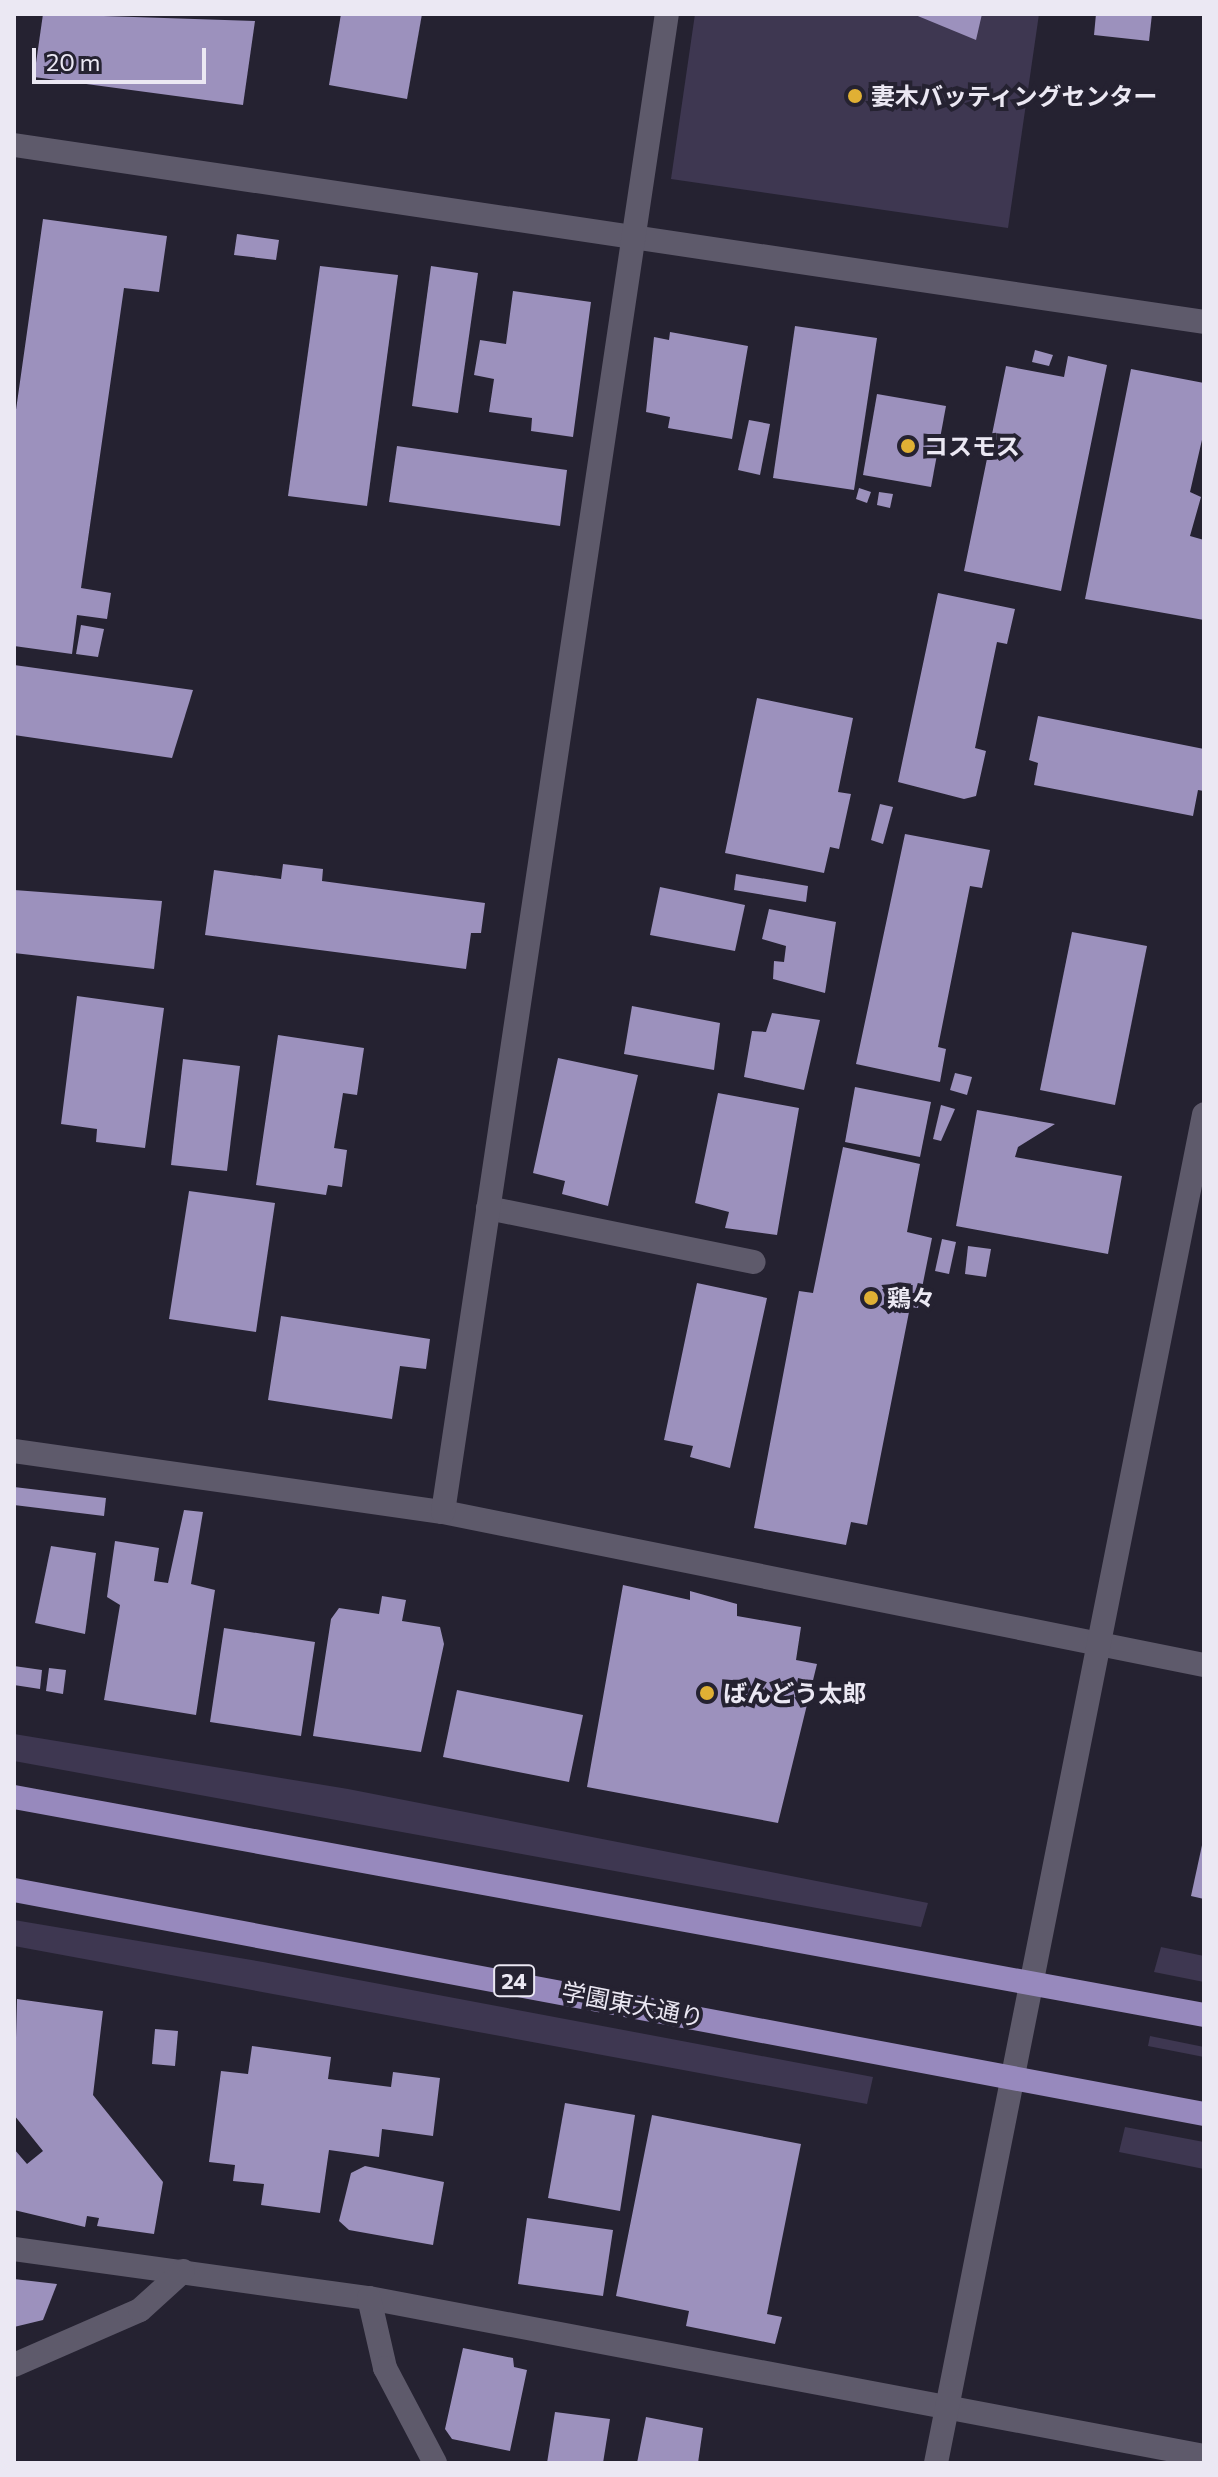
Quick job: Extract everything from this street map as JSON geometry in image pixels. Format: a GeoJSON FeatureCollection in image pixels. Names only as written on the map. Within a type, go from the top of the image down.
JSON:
{"type":"FeatureCollection","features":[{"type":"Feature","properties":{"kind":"main road"},"geometry":{"type":"LineString","coordinates":[[14,1797],[1204,2015]]}},
{"type":"Feature","properties":{"kind":"main road","name":"学園東大通り"},"geometry":{"type":"LineString","coordinates":[[14,1890],[1204,2114]]}},
{"type":"Feature","properties":{"kind":"street"},"geometry":{"type":"LineString","coordinates":[[443,1512],[667,14]]}},
{"type":"Feature","properties":{"kind":"street"},"geometry":{"type":"LineString","coordinates":[[14,145],[635,233],[1204,322]]}},
{"type":"Feature","properties":{"kind":"street"},"geometry":{"type":"LineString","coordinates":[[936,2463],[944,2404],[1099,1644],[1195,1206],[1204,1114]]}},
{"type":"Feature","properties":{"kind":"street"},"geometry":{"type":"LineString","coordinates":[[488,1208],[754,1262]]}},
{"type":"Feature","properties":{"kind":"street"},"geometry":{"type":"LineString","coordinates":[[14,1451],[443,1512],[1204,1665]]}},
{"type":"Feature","properties":{"kind":"street"},"geometry":{"type":"LineString","coordinates":[[14,2249],[369,2298],[944,2404],[1204,2456]]}},
{"type":"Feature","properties":{"kind":"street"},"geometry":{"type":"LineString","coordinates":[[14,2365],[140,2310],[183,2271]]}},
{"type":"Feature","properties":{"kind":"street"},"geometry":{"type":"LineString","coordinates":[[369,2298],[385,2368],[435,2463]]}},
{"type":"Feature","properties":{"kind":"shaded area","name":"妻木バッティングセンター"},"geometry":{"type":"Polygon","coordinates":[[[695,14],[1039,14],[1008,228],[671,179],[695,14]]]}},
{"type":"Feature","properties":{"kind":"shaded area"},"geometry":{"type":"Polygon","coordinates":[[[14,1734],[348,1789],[928,1903],[921,1927],[14,1761],[14,1734]]]}},
{"type":"Feature","properties":{"kind":"shaded area"},"geometry":{"type":"Polygon","coordinates":[[[14,1920],[263,1962],[873,2077],[867,2104],[14,1946],[14,1920]]]}},
{"type":"Feature","properties":{"kind":"shaded area"},"geometry":{"type":"Polygon","coordinates":[[[1161,1947],[1204,1956],[1204,1982],[1154,1972],[1161,1947]]]}},
{"type":"Feature","properties":{"kind":"shaded area"},"geometry":{"type":"Polygon","coordinates":[[[1150,2036],[1204,2047],[1204,2057],[1148,2046],[1150,2036]]]}},
{"type":"Feature","properties":{"kind":"shaded area"},"geometry":{"type":"Polygon","coordinates":[[[1125,2127],[1204,2142],[1204,2169],[1119,2152],[1125,2127]]]}},
{"type":"Feature","properties":{"kind":"building"},"geometry":{"type":"Polygon","coordinates":[[[43,14],[255,21],[243,105],[34,77],[43,14]]]}},
{"type":"Feature","properties":{"kind":"building"},"geometry":{"type":"Polygon","coordinates":[[[341,14],[422,14],[407,99],[329,85],[341,14]]]}},
{"type":"Feature","properties":{"kind":"building"},"geometry":{"type":"Polygon","coordinates":[[[913,14],[982,14],[976,40],[913,14]]]}},
{"type":"Feature","properties":{"kind":"building"},"geometry":{"type":"Polygon","coordinates":[[[1096,14],[1152,14],[1149,41],[1094,35],[1096,14]]]}},
{"type":"Feature","properties":{"kind":"building"},"geometry":{"type":"Polygon","coordinates":[[[43,219],[167,236],[159,292],[124,288],[81,588],[111,593],[107,619],[77,615],[72,654],[14,646],[14,424],[43,219]]]}},
{"type":"Feature","properties":{"kind":"building"},"geometry":{"type":"Polygon","coordinates":[[[237,234],[279,240],[276,260],[234,255],[237,234]]]}},
{"type":"Feature","properties":{"kind":"building"},"geometry":{"type":"Polygon","coordinates":[[[320,266],[398,275],[367,506],[288,496],[320,266]]]}},
{"type":"Feature","properties":{"kind":"building"},"geometry":{"type":"Polygon","coordinates":[[[431,266],[478,273],[458,413],[412,406],[431,266]]]}},
{"type":"Feature","properties":{"kind":"building"},"geometry":{"type":"Polygon","coordinates":[[[513,291],[591,302],[573,437],[531,431],[532,418],[489,412],[494,379],[474,375],[480,340],[506,344],[513,291]]]}},
{"type":"Feature","properties":{"kind":"building"},"geometry":{"type":"Polygon","coordinates":[[[795,326],[877,338],[854,490],[773,478],[795,326]]]}},
{"type":"Feature","properties":{"kind":"building"},"geometry":{"type":"Polygon","coordinates":[[[670,332],[748,346],[732,439],[668,428],[670,417],[646,412],[654,337],[669,340],[670,332]]]}},
{"type":"Feature","properties":{"kind":"building"},"geometry":{"type":"Polygon","coordinates":[[[1035,350],[1053,355],[1049,366],[1032,362],[1035,350]]]}},
{"type":"Feature","properties":{"kind":"building"},"geometry":{"type":"Polygon","coordinates":[[[1068,356],[1107,365],[1061,591],[964,571],[1006,366],[1064,377],[1068,356]]]}},
{"type":"Feature","properties":{"kind":"building"},"geometry":{"type":"Polygon","coordinates":[[[1131,369],[1204,383],[1204,431],[1190,492],[1201,497],[1190,536],[1204,540],[1204,620],[1085,599],[1131,369]]]}},
{"type":"Feature","properties":{"kind":"building"},"geometry":{"type":"Polygon","coordinates":[[[877,394],[946,406],[931,487],[863,475],[877,394]]]}},
{"type":"Feature","properties":{"kind":"building"},"geometry":{"type":"Polygon","coordinates":[[[749,420],[770,424],[760,475],[738,470],[749,420]]]}},
{"type":"Feature","properties":{"kind":"building"},"geometry":{"type":"Polygon","coordinates":[[[397,446],[567,470],[560,526],[389,502],[397,446]]]}},
{"type":"Feature","properties":{"kind":"building"},"geometry":{"type":"Polygon","coordinates":[[[859,488],[871,492],[867,503],[856,499],[859,488]]]}},
{"type":"Feature","properties":{"kind":"building"},"geometry":{"type":"Polygon","coordinates":[[[879,492],[893,494],[890,508],[877,505],[879,492]]]}},
{"type":"Feature","properties":{"kind":"building"},"geometry":{"type":"Polygon","coordinates":[[[938,593],[1015,609],[1007,644],[997,642],[975,748],[986,751],[976,796],[964,799],[898,782],[938,593]]]}},
{"type":"Feature","properties":{"kind":"building"},"geometry":{"type":"Polygon","coordinates":[[[81,625],[104,629],[98,657],[76,654],[81,625]]]}},
{"type":"Feature","properties":{"kind":"building"},"geometry":{"type":"Polygon","coordinates":[[[14,665],[193,690],[172,758],[14,735],[14,665]]]}},
{"type":"Feature","properties":{"kind":"building"},"geometry":{"type":"Polygon","coordinates":[[[757,698],[853,718],[838,792],[851,794],[839,849],[830,847],[824,873],[725,853],[757,698]]]}},
{"type":"Feature","properties":{"kind":"building"},"geometry":{"type":"Polygon","coordinates":[[[1038,716],[1204,749],[1204,791],[1198,790],[1193,816],[1034,785],[1038,763],[1029,760],[1038,716]]]}},
{"type":"Feature","properties":{"kind":"building"},"geometry":{"type":"Polygon","coordinates":[[[880,804],[893,807],[883,844],[871,840],[880,804]]]}},
{"type":"Feature","properties":{"kind":"building"},"geometry":{"type":"Polygon","coordinates":[[[905,834],[990,850],[982,888],[970,886],[938,1047],[946,1049],[940,1082],[856,1064],[905,834]]]}},
{"type":"Feature","properties":{"kind":"building"},"geometry":{"type":"Polygon","coordinates":[[[283,864],[323,869],[322,881],[485,903],[481,933],[471,933],[466,969],[205,935],[214,870],[281,879],[283,864]]]}},
{"type":"Feature","properties":{"kind":"building"},"geometry":{"type":"Polygon","coordinates":[[[736,874],[808,886],[806,902],[734,890],[736,874]]]}},
{"type":"Feature","properties":{"kind":"building"},"geometry":{"type":"Polygon","coordinates":[[[660,887],[745,905],[735,951],[650,935],[660,887]]]}},
{"type":"Feature","properties":{"kind":"building"},"geometry":{"type":"Polygon","coordinates":[[[14,890],[162,901],[154,969],[14,953],[14,890]]]}},
{"type":"Feature","properties":{"kind":"building"},"geometry":{"type":"Polygon","coordinates":[[[769,909],[836,922],[825,993],[773,979],[774,961],[784,962],[786,946],[762,939],[769,909]]]}},
{"type":"Feature","properties":{"kind":"building"},"geometry":{"type":"Polygon","coordinates":[[[1072,932],[1147,946],[1115,1105],[1040,1090],[1072,932]]]}},
{"type":"Feature","properties":{"kind":"building"},"geometry":{"type":"Polygon","coordinates":[[[77,996],[164,1008],[145,1148],[96,1142],[97,1129],[61,1124],[77,996]]]}},
{"type":"Feature","properties":{"kind":"building"},"geometry":{"type":"Polygon","coordinates":[[[632,1006],[720,1023],[714,1070],[624,1054],[632,1006]]]}},
{"type":"Feature","properties":{"kind":"building"},"geometry":{"type":"Polygon","coordinates":[[[772,1013],[820,1020],[804,1090],[744,1077],[752,1031],[766,1032],[772,1013]]]}},
{"type":"Feature","properties":{"kind":"building"},"geometry":{"type":"Polygon","coordinates":[[[278,1035],[364,1048],[357,1095],[343,1093],[334,1148],[347,1150],[342,1187],[328,1185],[326,1195],[256,1185],[278,1035]]]}},
{"type":"Feature","properties":{"kind":"building"},"geometry":{"type":"Polygon","coordinates":[[[558,1058],[638,1075],[608,1206],[562,1194],[565,1181],[533,1173],[558,1058]]]}},
{"type":"Feature","properties":{"kind":"building"},"geometry":{"type":"Polygon","coordinates":[[[183,1059],[240,1066],[227,1171],[171,1165],[183,1059]]]}},
{"type":"Feature","properties":{"kind":"building"},"geometry":{"type":"Polygon","coordinates":[[[955,1073],[972,1077],[967,1095],[950,1090],[955,1073]]]}},
{"type":"Feature","properties":{"kind":"building"},"geometry":{"type":"Polygon","coordinates":[[[855,1087],[931,1102],[920,1157],[845,1142],[855,1087]]]}},
{"type":"Feature","properties":{"kind":"building"},"geometry":{"type":"Polygon","coordinates":[[[718,1093],[799,1108],[777,1235],[725,1228],[729,1212],[695,1203],[718,1093]]]}},
{"type":"Feature","properties":{"kind":"building"},"geometry":{"type":"Polygon","coordinates":[[[941,1105],[955,1109],[941,1141],[933,1139],[941,1105]]]}},
{"type":"Feature","properties":{"kind":"building"},"geometry":{"type":"Polygon","coordinates":[[[977,1110],[1055,1124],[1018,1147],[1015,1157],[1122,1176],[1108,1254],[956,1226],[977,1110]]]}},
{"type":"Feature","properties":{"kind":"building"},"geometry":{"type":"Polygon","coordinates":[[[843,1147],[920,1164],[907,1232],[932,1238],[918,1308],[910,1307],[867,1525],[851,1522],[846,1545],[754,1528],[799,1291],[813,1293],[843,1147]]]}},
{"type":"Feature","properties":{"kind":"building"},"geometry":{"type":"Polygon","coordinates":[[[189,1191],[275,1203],[256,1332],[169,1319],[189,1191]]]}},
{"type":"Feature","properties":{"kind":"building"},"geometry":{"type":"Polygon","coordinates":[[[942,1239],[956,1242],[949,1274],[935,1271],[942,1239]]]}},
{"type":"Feature","properties":{"kind":"building"},"geometry":{"type":"Polygon","coordinates":[[[968,1246],[991,1249],[986,1277],[965,1274],[968,1246]]]}},
{"type":"Feature","properties":{"kind":"building"},"geometry":{"type":"Polygon","coordinates":[[[697,1283],[767,1298],[730,1468],[690,1457],[693,1446],[664,1440],[697,1283]]]}},
{"type":"Feature","properties":{"kind":"building"},"geometry":{"type":"Polygon","coordinates":[[[281,1316],[430,1339],[426,1369],[400,1366],[392,1419],[268,1400],[281,1316]]]}},
{"type":"Feature","properties":{"kind":"building"},"geometry":{"type":"Polygon","coordinates":[[[14,1487],[106,1498],[104,1516],[14,1505],[14,1487]]]}},
{"type":"Feature","properties":{"kind":"building"},"geometry":{"type":"Polygon","coordinates":[[[184,1510],[203,1512],[191,1584],[215,1590],[196,1715],[104,1700],[120,1605],[107,1597],[115,1541],[159,1548],[154,1581],[168,1583],[184,1510]]]}},
{"type":"Feature","properties":{"kind":"building"},"geometry":{"type":"Polygon","coordinates":[[[51,1546],[96,1553],[85,1634],[35,1623],[51,1546]]]}},
{"type":"Feature","properties":{"kind":"building","name":"ばんどう太郎"},"geometry":{"type":"Polygon","coordinates":[[[623,1585],[690,1600],[690,1591],[737,1604],[737,1616],[801,1627],[796,1660],[817,1664],[778,1823],[587,1787],[623,1585]]]}},
{"type":"Feature","properties":{"kind":"building"},"geometry":{"type":"Polygon","coordinates":[[[382,1596],[406,1600],[402,1621],[440,1627],[444,1644],[421,1752],[313,1736],[331,1619],[339,1608],[379,1614],[382,1596]]]}},
{"type":"Feature","properties":{"kind":"building"},"geometry":{"type":"Polygon","coordinates":[[[224,1628],[315,1642],[301,1736],[210,1722],[224,1628]]]}},
{"type":"Feature","properties":{"kind":"building"},"geometry":{"type":"Polygon","coordinates":[[[14,1666],[42,1670],[40,1689],[14,1685],[14,1666]]]}},
{"type":"Feature","properties":{"kind":"building"},"geometry":{"type":"Polygon","coordinates":[[[49,1668],[66,1670],[63,1694],[46,1691],[49,1668]]]}},
{"type":"Feature","properties":{"kind":"building"},"geometry":{"type":"Polygon","coordinates":[[[457,1690],[583,1715],[569,1782],[443,1757],[457,1690]]]}},
{"type":"Feature","properties":{"kind":"building"},"geometry":{"type":"Polygon","coordinates":[[[1204,1836],[1204,1899],[1191,1896],[1204,1836]]]}},
{"type":"Feature","properties":{"kind":"building"},"geometry":{"type":"Polygon","coordinates":[[[17,1999],[103,2011],[93,2095],[163,2182],[154,2234],[97,2226],[99,2218],[87,2216],[85,2227],[14,2210],[14,2149],[27,2164],[43,2151],[14,2115],[17,1999]]]}},
{"type":"Feature","properties":{"kind":"building"},"geometry":{"type":"Polygon","coordinates":[[[155,2029],[178,2031],[175,2066],[152,2064],[155,2029]]]}},
{"type":"Feature","properties":{"kind":"building"},"geometry":{"type":"Polygon","coordinates":[[[252,2046],[331,2057],[328,2079],[391,2087],[393,2072],[440,2078],[433,2136],[382,2129],[379,2157],[329,2150],[320,2213],[261,2205],[264,2184],[233,2181],[235,2165],[209,2162],[221,2071],[248,2074],[252,2046]]]}},
{"type":"Feature","properties":{"kind":"building"},"geometry":{"type":"Polygon","coordinates":[[[565,2103],[635,2115],[620,2211],[548,2198],[565,2103]]]}},
{"type":"Feature","properties":{"kind":"building"},"geometry":{"type":"Polygon","coordinates":[[[652,2115],[801,2144],[767,2314],[782,2317],[775,2344],[686,2326],[689,2311],[616,2296],[652,2115]]]}},
{"type":"Feature","properties":{"kind":"building"},"geometry":{"type":"Polygon","coordinates":[[[365,2166],[444,2182],[433,2245],[349,2230],[339,2221],[351,2173],[365,2166]]]}},
{"type":"Feature","properties":{"kind":"building"},"geometry":{"type":"Polygon","coordinates":[[[527,2218],[613,2230],[603,2296],[518,2284],[527,2218]]]}},
{"type":"Feature","properties":{"kind":"building"},"geometry":{"type":"Polygon","coordinates":[[[14,2279],[57,2284],[43,2320],[14,2327],[14,2279]]]}},
{"type":"Feature","properties":{"kind":"building"},"geometry":{"type":"Polygon","coordinates":[[[463,2348],[513,2358],[514,2367],[527,2370],[510,2451],[452,2439],[445,2429],[463,2348]]]}},
{"type":"Feature","properties":{"kind":"building"},"geometry":{"type":"Polygon","coordinates":[[[555,2412],[610,2419],[603,2463],[547,2463],[555,2412]]]}},
{"type":"Feature","properties":{"kind":"building"},"geometry":{"type":"Polygon","coordinates":[[[646,2417],[703,2428],[698,2463],[637,2463],[646,2417]]]}},
{"type":"Feature","properties":{"kind":"place","name":"妻木バッティングセンター"},"geometry":{"type":"Point","coordinates":[855,96]}},
{"type":"Feature","properties":{"kind":"place","name":"コスモス"},"geometry":{"type":"Point","coordinates":[908,446]}},
{"type":"Feature","properties":{"kind":"place","name":"鶏々"},"geometry":{"type":"Point","coordinates":[871,1298]}},
{"type":"Feature","properties":{"kind":"place","name":"ばんどう太郎"},"geometry":{"type":"Point","coordinates":[707,1693]}}]}
